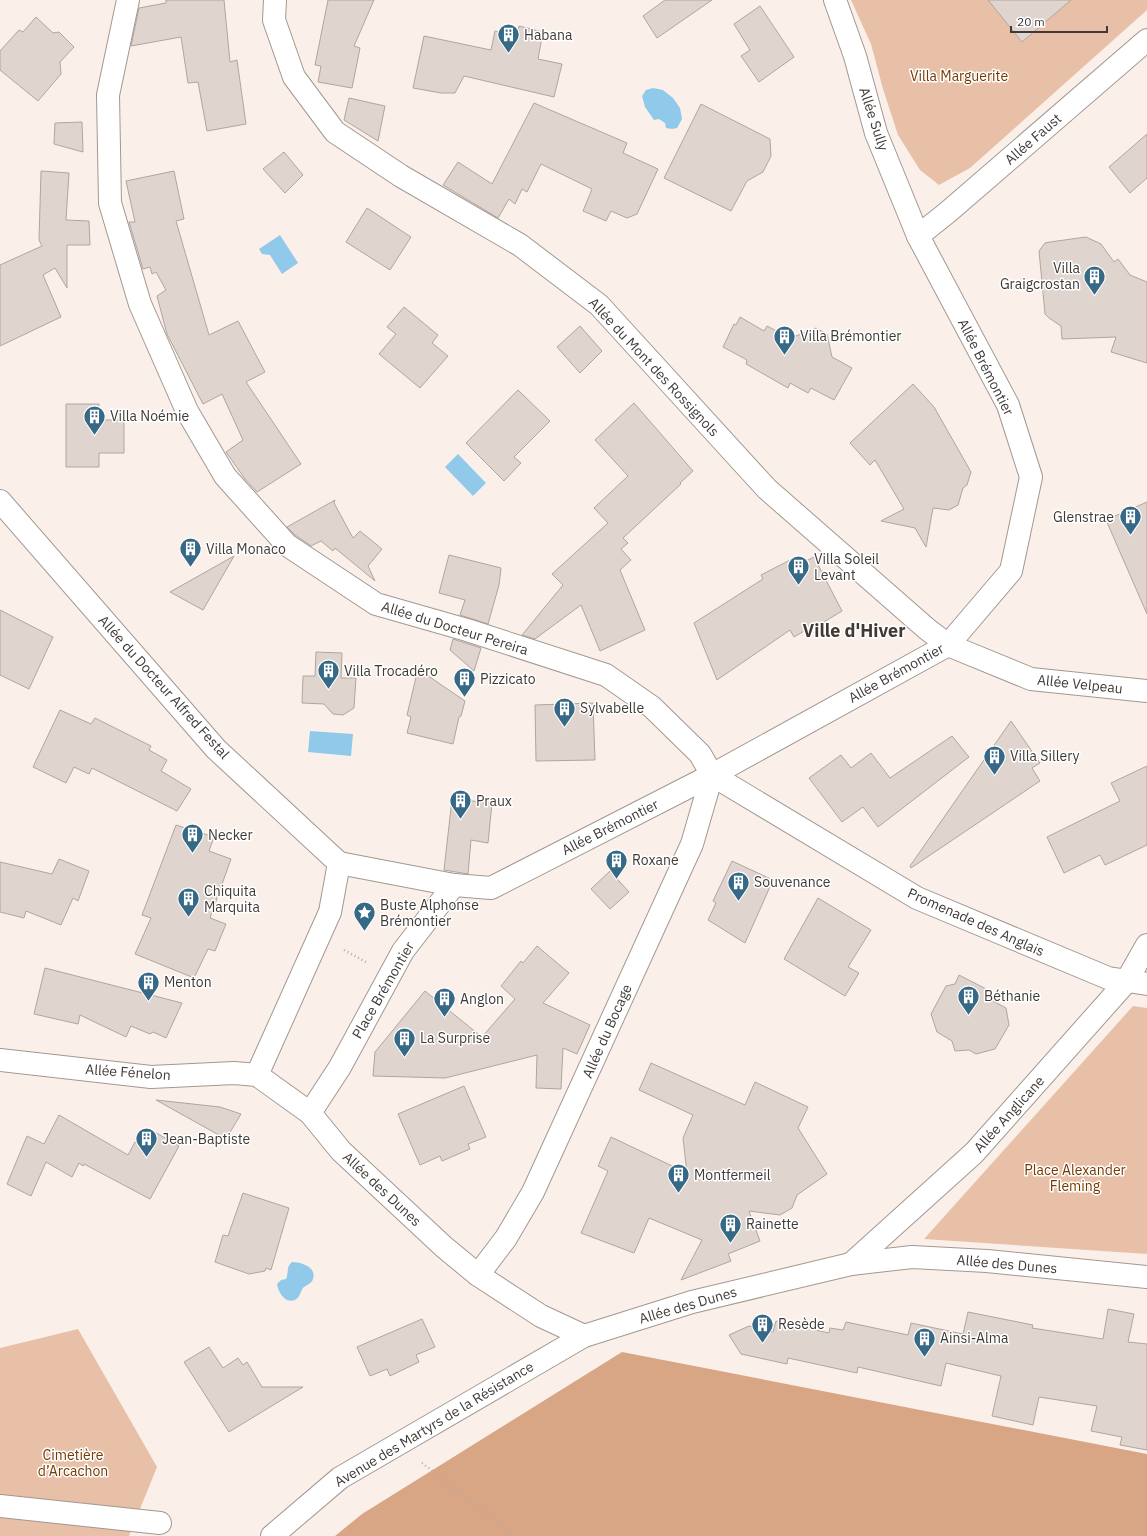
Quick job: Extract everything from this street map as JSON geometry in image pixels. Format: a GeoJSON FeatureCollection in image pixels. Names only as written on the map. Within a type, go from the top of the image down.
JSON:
{"type":"FeatureCollection","features":[{"type":"Feature","properties":{"kind":"street","name":"Allée du Docteur Pereira"},"geometry":{"type":"LineString","coordinates":[[128,0],[108,95],[110,203],[140,304],[187,411],[225,476],[287,545],[376,604],[467,630],[606,675],[652,707],[700,754],[712,775]]}},
{"type":"Feature","properties":{"kind":"street","name":"Allée du Mont des Rossignols"},"geometry":{"type":"LineString","coordinates":[[275,0],[274,20],[294,77],[335,132],[401,176],[520,245],[599,305],[767,489],[927,629],[948,645]]}},
{"type":"Feature","properties":{"kind":"street","name":"Allée Sully"},"geometry":{"type":"LineString","coordinates":[[835,0],[855,56],[876,133],[918,236]]}},
{"type":"Feature","properties":{"kind":"street","name":"Allée Faust"},"geometry":{"type":"LineString","coordinates":[[918,236],[948,212],[1147,40]]}},
{"type":"Feature","properties":{"kind":"street","name":"Allée Brémontier"},"geometry":{"type":"LineString","coordinates":[[454,885],[491,888],[712,775],[948,645],[1011,571],[1031,477],[1008,405],[918,236]]}},
{"type":"Feature","properties":{"kind":"street","name":"Allée du Docteur Alfred Festal"},"geometry":{"type":"LineString","coordinates":[[0,501],[216,748],[339,863]]}},
{"type":"Feature","properties":{"kind":"street","name":"Allée Velpeau"},"geometry":{"type":"LineString","coordinates":[[948,645],[1032,679],[1147,691]]}},
{"type":"Feature","properties":{"kind":"street","name":"Promenade des Anglais"},"geometry":{"type":"LineString","coordinates":[[712,775],[917,898],[1108,978],[1137,983]]}},
{"type":"Feature","properties":{"kind":"street","name":"Allée du Bocage"},"geometry":{"type":"LineString","coordinates":[[478,1275],[506,1238],[534,1192],[692,844],[712,775]]}},
{"type":"Feature","properties":{"kind":"street"},"geometry":{"type":"LineString","coordinates":[[310,1113],[257,1075],[330,912],[339,863],[454,885]]}},
{"type":"Feature","properties":{"kind":"street","name":"Place Brémontier"},"geometry":{"type":"LineString","coordinates":[[310,1113],[340,1067],[403,951],[454,885]]}},
{"type":"Feature","properties":{"kind":"street","name":"Allée Anglicane"},"geometry":{"type":"LineString","coordinates":[[850,1264],[974,1154],[1137,983],[1147,945]]}},
{"type":"Feature","properties":{"kind":"street","name":"Allée Fénelon"},"geometry":{"type":"LineString","coordinates":[[0,1060],[151,1077],[234,1073],[257,1075]]}},
{"type":"Feature","properties":{"kind":"street","name":"Allée des Dunes"},"geometry":{"type":"LineString","coordinates":[[310,1113],[341,1151],[444,1248],[478,1275],[541,1316],[584,1336],[692,1302],[850,1264],[912,1257],[987,1261],[1147,1277]]}},
{"type":"Feature","properties":{"kind":"street","name":"Avenue des Martyrs de la Résistance"},"geometry":{"type":"LineString","coordinates":[[272,1536],[340,1478],[584,1336]]}},
{"type":"Feature","properties":{"kind":"street"},"geometry":{"type":"LineString","coordinates":[[0,1506],[160,1523]]}},
{"type":"Feature","properties":{"kind":"path"},"geometry":{"type":"LineString","coordinates":[[321,932],[344,949],[375,967],[391,973]]}},
{"type":"Feature","properties":{"kind":"path"},"geometry":{"type":"LineString","coordinates":[[399,1444],[514,1536]]}},
{"type":"Feature","properties":{"kind":"green space","name":"Villa Marguerite"},"geometry":{"type":"Polygon","coordinates":[[[851,0],[1147,0],[1147,10],[970,168],[939,185],[920,170],[898,135],[883,89],[871,44],[851,0]]]}},
{"type":"Feature","properties":{"kind":"green space","name":"Place Alexander Fleming"},"geometry":{"type":"Polygon","coordinates":[[[1133,1006],[1147,1008],[1147,1254],[924,1239],[1133,1006]]]}},
{"type":"Feature","properties":{"kind":"green space","name":"Cimetière d’Arcachon"},"geometry":{"type":"Polygon","coordinates":[[[78,1329],[157,1467],[129,1536],[0,1536],[0,1348],[78,1329]]]}},
{"type":"Feature","properties":{"kind":"shaded area"},"geometry":{"type":"Polygon","coordinates":[[[622,1352],[1147,1454],[1147,1536],[335,1536],[362,1514],[622,1352]]]}},
{"type":"Feature","properties":{"kind":"water"},"geometry":{"type":"Polygon","coordinates":[[[653,88],[663,90],[673,98],[680,108],[682,119],[677,128],[666,128],[665,123],[659,119],[654,120],[645,107],[642,96],[646,90],[653,88]]]}},
{"type":"Feature","properties":{"kind":"water"},"geometry":{"type":"Polygon","coordinates":[[[280,235],[298,263],[282,274],[270,255],[262,254],[259,249],[280,235]]]}},
{"type":"Feature","properties":{"kind":"water"},"geometry":{"type":"Polygon","coordinates":[[[458,454],[486,483],[473,496],[445,467],[458,454]]]}},
{"type":"Feature","properties":{"kind":"water"},"geometry":{"type":"Polygon","coordinates":[[[310,731],[353,734],[351,756],[308,752],[310,731]]]}},
{"type":"Feature","properties":{"kind":"water"},"geometry":{"type":"Polygon","coordinates":[[[292,1262],[304,1264],[313,1271],[314,1275],[311,1283],[303,1288],[295,1300],[291,1301],[285,1299],[277,1284],[281,1280],[286,1279],[288,1268],[292,1262]]]}},
{"type":"Feature","properties":{"kind":"building"},"geometry":{"type":"Polygon","coordinates":[[[166,0],[224,0],[230,62],[237,60],[246,124],[207,131],[198,82],[188,83],[181,37],[131,46],[139,8],[166,3],[166,0]]]}},
{"type":"Feature","properties":{"kind":"building"},"geometry":{"type":"Polygon","coordinates":[[[328,0],[374,0],[354,46],[360,48],[352,88],[318,82],[321,66],[315,65],[328,0]]]}},
{"type":"Feature","properties":{"kind":"building"},"geometry":{"type":"Polygon","coordinates":[[[665,0],[712,0],[657,38],[643,16],[665,0]]]}},
{"type":"Feature","properties":{"kind":"building","name":"Villa Marguerite"},"geometry":{"type":"Polygon","coordinates":[[[988,0],[1071,0],[1022,42],[988,0]]]}},
{"type":"Feature","properties":{"kind":"building"},"geometry":{"type":"Polygon","coordinates":[[[760,6],[794,57],[759,82],[741,56],[750,50],[734,24],[760,6]]]}},
{"type":"Feature","properties":{"kind":"building"},"geometry":{"type":"Polygon","coordinates":[[[36,17],[53,33],[59,32],[74,47],[60,62],[61,74],[38,101],[0,70],[0,51],[19,30],[23,32],[36,17]]]}},
{"type":"Feature","properties":{"kind":"building"},"geometry":{"type":"Polygon","coordinates":[[[519,26],[543,32],[538,59],[562,64],[554,97],[464,76],[455,93],[441,93],[413,88],[424,36],[491,50],[495,31],[517,36],[519,26]]]}},
{"type":"Feature","properties":{"kind":"building"},"geometry":{"type":"Polygon","coordinates":[[[349,98],[385,106],[378,141],[344,120],[349,98]]]}},
{"type":"Feature","properties":{"kind":"building"},"geometry":{"type":"Polygon","coordinates":[[[534,103],[627,143],[623,153],[658,169],[637,214],[627,218],[611,211],[606,221],[583,211],[592,189],[541,164],[527,192],[522,189],[515,204],[509,199],[498,218],[443,185],[458,162],[492,184],[534,103]]]}},
{"type":"Feature","properties":{"kind":"building"},"geometry":{"type":"Polygon","coordinates":[[[701,104],[770,139],[771,156],[763,172],[747,181],[731,211],[664,178],[701,104]]]}},
{"type":"Feature","properties":{"kind":"building"},"geometry":{"type":"Polygon","coordinates":[[[82,122],[83,152],[54,144],[55,123],[82,122]]]}},
{"type":"Feature","properties":{"kind":"building"},"geometry":{"type":"Polygon","coordinates":[[[1147,134],[1147,178],[1130,193],[1109,167],[1147,134]]]}},
{"type":"Feature","properties":{"kind":"building"},"geometry":{"type":"Polygon","coordinates":[[[284,152],[303,175],[285,193],[263,169],[284,152]]]}},
{"type":"Feature","properties":{"kind":"building"},"geometry":{"type":"Polygon","coordinates":[[[41,171],[69,173],[66,220],[89,221],[90,245],[67,245],[67,288],[55,268],[43,275],[61,317],[0,346],[0,265],[42,246],[39,240],[41,171]]]}},
{"type":"Feature","properties":{"kind":"building"},"geometry":{"type":"Polygon","coordinates":[[[174,171],[184,219],[176,221],[209,335],[238,321],[265,372],[246,382],[301,464],[257,492],[245,479],[226,452],[243,440],[222,394],[203,404],[167,334],[157,296],[166,290],[156,272],[152,274],[150,267],[143,269],[129,222],[135,222],[126,181],[174,171]]]}},
{"type":"Feature","properties":{"kind":"building"},"geometry":{"type":"Polygon","coordinates":[[[367,208],[411,237],[390,270],[346,242],[367,208]]]}},
{"type":"Feature","properties":{"kind":"building","name":"Villa Graigcrostan"},"geometry":{"type":"Polygon","coordinates":[[[1086,237],[1101,244],[1114,262],[1118,259],[1130,275],[1147,282],[1147,363],[1111,352],[1116,337],[1062,339],[1061,326],[1045,314],[1039,251],[1045,243],[1086,237]]]}},
{"type":"Feature","properties":{"kind":"building"},"geometry":{"type":"Polygon","coordinates":[[[404,307],[438,335],[432,343],[448,356],[420,388],[379,354],[396,334],[387,327],[404,307]]]}},
{"type":"Feature","properties":{"kind":"building","name":"Villa Brémontier"},"geometry":{"type":"Polygon","coordinates":[[[740,317],[764,331],[767,326],[784,335],[787,331],[796,336],[816,328],[827,334],[832,357],[852,368],[834,400],[811,388],[808,393],[790,383],[788,388],[746,364],[747,360],[723,347],[734,324],[736,325],[740,317]]]}},
{"type":"Feature","properties":{"kind":"building"},"geometry":{"type":"Polygon","coordinates":[[[580,326],[602,351],[580,373],[557,347],[580,326]]]}},
{"type":"Feature","properties":{"kind":"building"},"geometry":{"type":"Polygon","coordinates":[[[913,384],[934,407],[971,472],[967,485],[963,488],[958,505],[949,510],[933,508],[926,547],[915,528],[881,521],[904,509],[875,460],[870,465],[850,443],[913,384]]]}},
{"type":"Feature","properties":{"kind":"building"},"geometry":{"type":"Polygon","coordinates":[[[518,390],[550,421],[514,457],[521,463],[504,481],[466,443],[518,390]]]}},
{"type":"Feature","properties":{"kind":"building"},"geometry":{"type":"Polygon","coordinates":[[[634,403],[693,471],[623,538],[628,543],[621,549],[631,560],[620,570],[645,630],[600,651],[581,605],[535,639],[522,635],[563,585],[552,574],[608,523],[594,508],[628,476],[595,440],[634,403]]]}},
{"type":"Feature","properties":{"kind":"building","name":"Villa Noémie"},"geometry":{"type":"Polygon","coordinates":[[[66,404],[99,404],[99,420],[124,420],[124,453],[99,453],[99,467],[66,467],[66,404]]]}},
{"type":"Feature","properties":{"kind":"building"},"geometry":{"type":"Polygon","coordinates":[[[335,500],[334,503],[353,538],[360,531],[382,549],[368,566],[375,581],[335,548],[333,551],[321,541],[311,546],[295,535],[287,527],[335,500]]]}},
{"type":"Feature","properties":{"kind":"building","name":"Glenstrae"},"geometry":{"type":"Polygon","coordinates":[[[1147,502],[1147,614],[1106,520],[1147,502]]]}},
{"type":"Feature","properties":{"kind":"building"},"geometry":{"type":"Polygon","coordinates":[[[449,555],[501,568],[499,585],[488,624],[460,615],[465,600],[439,593],[449,555]]]}},
{"type":"Feature","properties":{"kind":"building"},"geometry":{"type":"Polygon","coordinates":[[[234,556],[203,610],[170,592],[234,556]]]}},
{"type":"Feature","properties":{"kind":"building"},"geometry":{"type":"Polygon","coordinates":[[[814,557],[842,611],[819,625],[818,623],[794,637],[790,630],[717,680],[694,623],[763,579],[761,575],[792,559],[796,566],[814,557]]]}},
{"type":"Feature","properties":{"kind":"building"},"geometry":{"type":"Polygon","coordinates":[[[0,610],[53,637],[29,689],[0,675],[0,610]]]}},
{"type":"Feature","properties":{"kind":"building"},"geometry":{"type":"Polygon","coordinates":[[[453,639],[481,648],[474,671],[450,650],[453,639]]]}},
{"type":"Feature","properties":{"kind":"building","name":"Villa Trocadéro"},"geometry":{"type":"Polygon","coordinates":[[[316,652],[342,653],[341,678],[356,678],[354,708],[343,715],[333,714],[324,704],[302,703],[303,676],[315,676],[316,652]]]}},
{"type":"Feature","properties":{"kind":"building","name":"Pizzicato"},"geometry":{"type":"Polygon","coordinates":[[[418,669],[465,701],[461,716],[459,717],[453,744],[407,733],[411,717],[407,715],[418,669]]]}},
{"type":"Feature","properties":{"kind":"building","name":"Sylvabelle"},"geometry":{"type":"Polygon","coordinates":[[[593,703],[595,760],[536,761],[535,705],[593,703]]]}},
{"type":"Feature","properties":{"kind":"building"},"geometry":{"type":"Polygon","coordinates":[[[60,710],[91,724],[95,718],[151,746],[149,750],[167,760],[161,771],[191,789],[177,811],[92,768],[89,774],[74,767],[66,783],[33,767],[60,710]]]}},
{"type":"Feature","properties":{"kind":"building","name":"Villa Sillery"},"geometry":{"type":"Polygon","coordinates":[[[1011,721],[1040,763],[1032,768],[1040,781],[911,868],[910,866],[1011,721]]]}},
{"type":"Feature","properties":{"kind":"building"},"geometry":{"type":"Polygon","coordinates":[[[952,736],[969,757],[878,827],[863,807],[842,822],[809,778],[841,755],[851,768],[871,753],[890,778],[952,736]]]}},
{"type":"Feature","properties":{"kind":"building"},"geometry":{"type":"Polygon","coordinates":[[[1147,766],[1147,845],[1105,865],[1100,855],[1064,873],[1047,837],[1120,801],[1111,783],[1147,766]]]}},
{"type":"Feature","properties":{"kind":"building"},"geometry":{"type":"Polygon","coordinates":[[[452,799],[492,803],[488,843],[471,840],[468,874],[444,870],[452,799]]]}},
{"type":"Feature","properties":{"kind":"building"},"geometry":{"type":"Polygon","coordinates":[[[176,825],[214,837],[209,851],[231,859],[210,918],[226,924],[215,951],[208,949],[194,978],[135,954],[151,918],[142,915],[176,825]]]}},
{"type":"Feature","properties":{"kind":"building"},"geometry":{"type":"Polygon","coordinates":[[[59,859],[89,871],[78,901],[73,898],[61,925],[26,911],[24,918],[0,912],[0,862],[52,874],[59,859]]]}},
{"type":"Feature","properties":{"kind":"building","name":"Souvenance"},"geometry":{"type":"Polygon","coordinates":[[[732,861],[773,880],[745,943],[708,920],[716,903],[713,901],[732,861]]]}},
{"type":"Feature","properties":{"kind":"building"},"geometry":{"type":"Polygon","coordinates":[[[610,871],[629,892],[610,909],[591,889],[610,871]]]}},
{"type":"Feature","properties":{"kind":"building"},"geometry":{"type":"Polygon","coordinates":[[[818,898],[871,930],[848,967],[859,973],[845,996],[784,959],[818,898]]]}},
{"type":"Feature","properties":{"kind":"building"},"geometry":{"type":"Polygon","coordinates":[[[537,946],[569,973],[543,1003],[590,1025],[577,1054],[563,1048],[561,1089],[536,1088],[537,1055],[445,1078],[373,1076],[375,1052],[425,991],[482,1037],[515,999],[501,986],[521,961],[523,963],[537,946]]]}},
{"type":"Feature","properties":{"kind":"building"},"geometry":{"type":"Polygon","coordinates":[[[45,968],[182,1003],[166,1038],[153,1032],[150,1034],[131,1026],[126,1037],[80,1015],[78,1024],[34,1014],[45,968]]]}},
{"type":"Feature","properties":{"kind":"building","name":"Béthanie"},"geometry":{"type":"Polygon","coordinates":[[[959,975],[990,991],[993,1001],[1006,1008],[1009,1025],[995,1049],[976,1054],[969,1050],[955,1051],[952,1041],[937,1032],[931,1014],[946,986],[955,984],[959,975]]]}},
{"type":"Feature","properties":{"kind":"building"},"geometry":{"type":"Polygon","coordinates":[[[651,1063],[745,1105],[755,1082],[808,1107],[798,1128],[827,1174],[797,1195],[792,1208],[780,1215],[749,1211],[760,1241],[728,1254],[731,1261],[681,1280],[702,1240],[649,1218],[634,1253],[581,1233],[608,1171],[598,1166],[611,1137],[687,1173],[683,1138],[693,1115],[639,1090],[651,1063]]]}},
{"type":"Feature","properties":{"kind":"building"},"geometry":{"type":"Polygon","coordinates":[[[464,1086],[486,1137],[468,1144],[470,1149],[442,1161],[440,1156],[420,1165],[398,1114],[464,1086]]]}},
{"type":"Feature","properties":{"kind":"building"},"geometry":{"type":"Polygon","coordinates":[[[156,1100],[220,1107],[241,1114],[226,1139],[156,1100]]]}},
{"type":"Feature","properties":{"kind":"building"},"geometry":{"type":"Polygon","coordinates":[[[59,1115],[128,1155],[135,1142],[142,1146],[151,1130],[179,1146],[150,1199],[84,1164],[83,1166],[79,1163],[72,1177],[46,1162],[31,1196],[7,1184],[27,1136],[44,1144],[59,1115]]]}},
{"type":"Feature","properties":{"kind":"building"},"geometry":{"type":"Polygon","coordinates":[[[243,1193],[289,1208],[271,1270],[266,1268],[265,1271],[249,1274],[215,1262],[223,1235],[228,1236],[243,1193]]]}},
{"type":"Feature","properties":{"kind":"building"},"geometry":{"type":"Polygon","coordinates":[[[1108,1309],[1134,1314],[1128,1342],[1147,1344],[1147,1450],[1120,1445],[1122,1437],[1091,1431],[1097,1406],[1039,1397],[1033,1425],[992,1416],[1001,1376],[946,1363],[941,1386],[858,1367],[857,1373],[788,1358],[787,1364],[741,1354],[729,1335],[749,1326],[773,1332],[776,1321],[829,1333],[830,1328],[843,1330],[846,1322],[908,1335],[911,1323],[963,1334],[968,1312],[1033,1325],[1032,1328],[1103,1339],[1108,1309]]]}},
{"type":"Feature","properties":{"kind":"building"},"geometry":{"type":"Polygon","coordinates":[[[422,1319],[435,1347],[416,1355],[419,1362],[390,1376],[387,1369],[370,1376],[357,1347],[422,1319]]]}},
{"type":"Feature","properties":{"kind":"building"},"geometry":{"type":"Polygon","coordinates":[[[209,1347],[223,1368],[238,1358],[243,1365],[247,1362],[262,1387],[303,1387],[229,1432],[184,1362],[209,1347]]]}},
{"type":"Feature","properties":{"kind":"place","name":"Habana"},"geometry":{"type":"Point","coordinates":[508,54]}},
{"type":"Feature","properties":{"kind":"place","name":"Villa Graigcrostan"},"geometry":{"type":"Point","coordinates":[1095,296]}},
{"type":"Feature","properties":{"kind":"place","name":"Villa Brémontier"},"geometry":{"type":"Point","coordinates":[784,356]}},
{"type":"Feature","properties":{"kind":"place","name":"Villa Noémie"},"geometry":{"type":"Point","coordinates":[95,436]}},
{"type":"Feature","properties":{"kind":"place","name":"Glenstrae"},"geometry":{"type":"Point","coordinates":[1130,536]}},
{"type":"Feature","properties":{"kind":"place","name":"Villa Monaco"},"geometry":{"type":"Point","coordinates":[190,568]}},
{"type":"Feature","properties":{"kind":"place","name":"Villa Soleil Levant"},"geometry":{"type":"Point","coordinates":[798,586]}},
{"type":"Feature","properties":{"kind":"place","name":"Villa Trocadéro"},"geometry":{"type":"Point","coordinates":[329,690]}},
{"type":"Feature","properties":{"kind":"place","name":"Pizzicato"},"geometry":{"type":"Point","coordinates":[465,698]}},
{"type":"Feature","properties":{"kind":"place","name":"Sylvabelle"},"geometry":{"type":"Point","coordinates":[565,728]}},
{"type":"Feature","properties":{"kind":"place","name":"Villa Sillery"},"geometry":{"type":"Point","coordinates":[995,776]}},
{"type":"Feature","properties":{"kind":"place","name":"Praux"},"geometry":{"type":"Point","coordinates":[461,820]}},
{"type":"Feature","properties":{"kind":"place","name":"Necker"},"geometry":{"type":"Point","coordinates":[193,854]}},
{"type":"Feature","properties":{"kind":"place","name":"Roxane"},"geometry":{"type":"Point","coordinates":[616,880]}},
{"type":"Feature","properties":{"kind":"place","name":"Souvenance"},"geometry":{"type":"Point","coordinates":[739,902]}},
{"type":"Feature","properties":{"kind":"place","name":"Chiquita Marquita"},"geometry":{"type":"Point","coordinates":[188,918]}},
{"type":"Feature","properties":{"kind":"place","name":"Buste Alphonse Brémontier"},"geometry":{"type":"Point","coordinates":[365,932]}},
{"type":"Feature","properties":{"kind":"place","name":"Menton"},"geometry":{"type":"Point","coordinates":[148,1002]}},
{"type":"Feature","properties":{"kind":"place","name":"Béthanie"},"geometry":{"type":"Point","coordinates":[969,1016]}},
{"type":"Feature","properties":{"kind":"place","name":"Anglon"},"geometry":{"type":"Point","coordinates":[445,1018]}},
{"type":"Feature","properties":{"kind":"place","name":"La Surprise"},"geometry":{"type":"Point","coordinates":[404,1058]}},
{"type":"Feature","properties":{"kind":"place","name":"Jean-Baptiste"},"geometry":{"type":"Point","coordinates":[146,1158]}},
{"type":"Feature","properties":{"kind":"place","name":"Montfermeil"},"geometry":{"type":"Point","coordinates":[678,1194]}},
{"type":"Feature","properties":{"kind":"place","name":"Rainette"},"geometry":{"type":"Point","coordinates":[730,1244]}},
{"type":"Feature","properties":{"kind":"place","name":"Resède"},"geometry":{"type":"Point","coordinates":[763,1344]}},
{"type":"Feature","properties":{"kind":"place","name":"Ainsi-Alma"},"geometry":{"type":"Point","coordinates":[925,1358]}},
{"type":"Feature","properties":{"kind":"district","name":"Ville d'Hiver"},"geometry":{"type":"Point","coordinates":[854,631]}}]}
